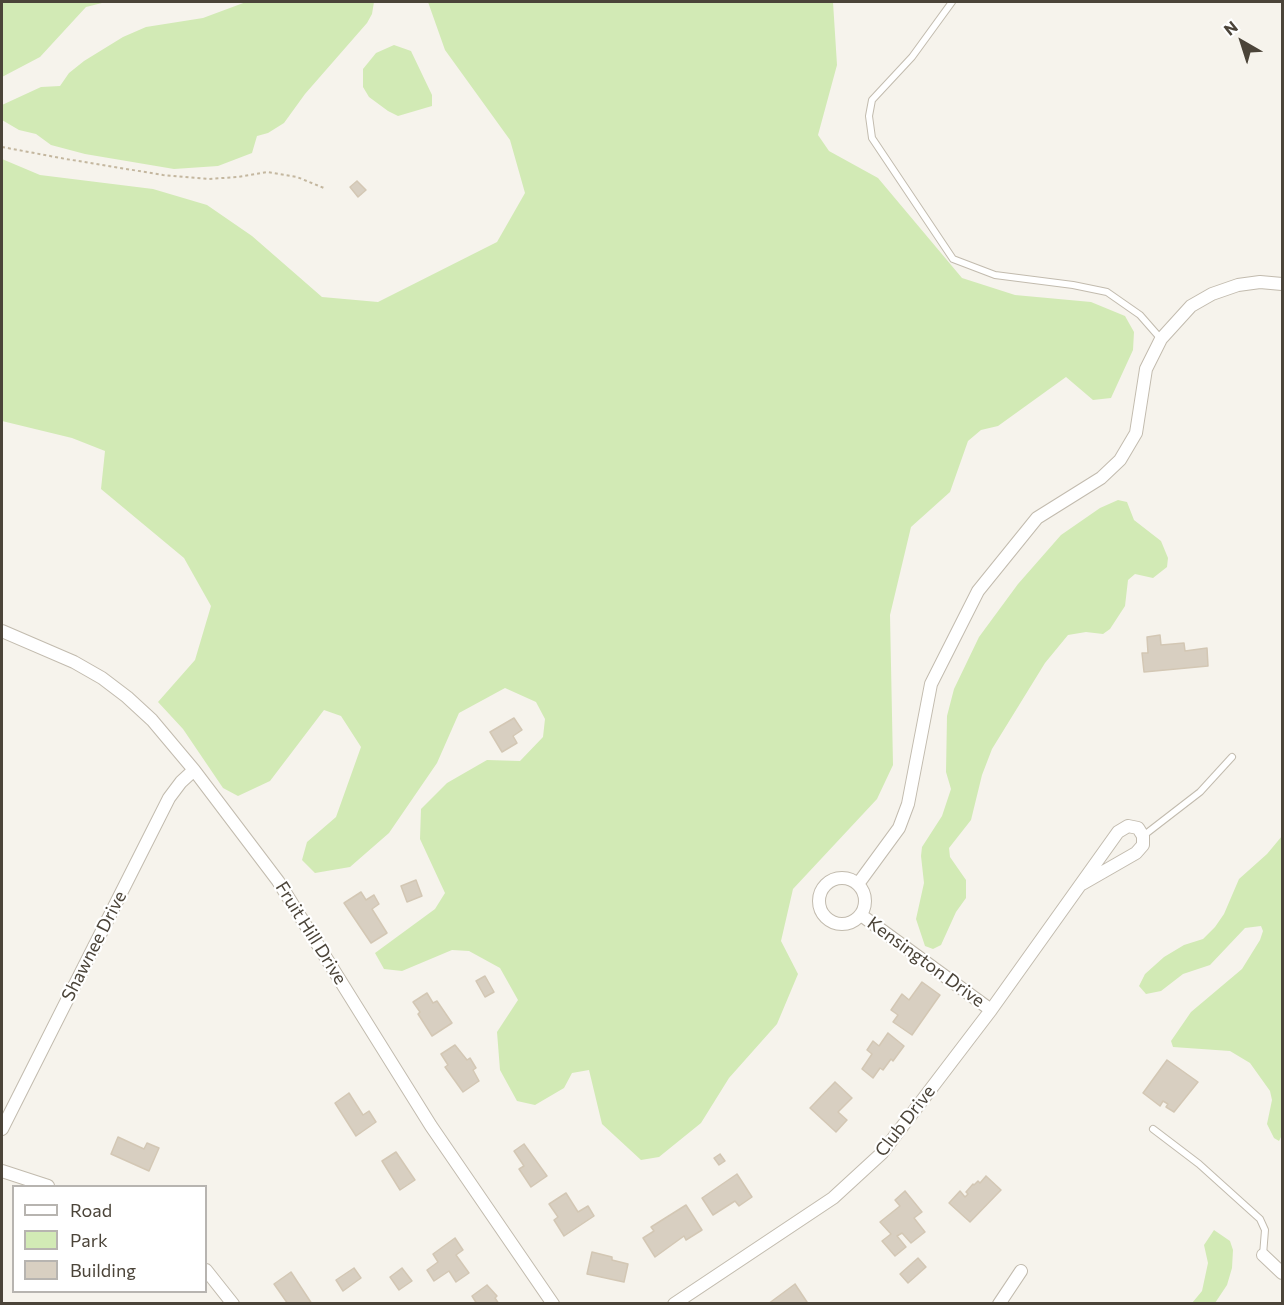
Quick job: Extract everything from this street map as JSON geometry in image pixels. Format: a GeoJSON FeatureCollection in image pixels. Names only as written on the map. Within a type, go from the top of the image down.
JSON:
{"type":"FeatureCollection","features":[{"type":"Feature","properties":{"kind":"street"},"geometry":{"type":"LineString","coordinates":[[858,884],[899,828],[908,804],[932,684],[978,591],[1037,518],[1101,478],[1120,460],[1136,433],[1146,369],[1161,339],[1191,306],[1212,294],[1238,285],[1260,282],[1282,284]]}},
{"type":"Feature","properties":{"kind":"street","name":"Fruit Hill Drive"},"geometry":{"type":"LineString","coordinates":[[2,631],[74,662],[127,697],[152,720],[194,770],[278,881],[431,1126],[553,1304]]}},
{"type":"Feature","properties":{"kind":"street","name":"Shawnee Drive"},"geometry":{"type":"LineString","coordinates":[[2,1129],[169,798],[194,770]]}},
{"type":"Feature","properties":{"kind":"street","name":"Club Drive"},"geometry":{"type":"LineString","coordinates":[[674,1304],[824,1205],[882,1153],[991,1010],[1118,832],[1128,826],[1138,828],[1143,836],[1143,845],[1136,853],[1082,884]]}},
{"type":"Feature","properties":{"kind":"street","name":"Kensington Drive"},"geometry":{"type":"LineString","coordinates":[[843,878],[858,884],[865,898],[861,915],[847,924],[830,922],[820,910],[818,902],[822,888],[835,879],[843,878]]}},
{"type":"Feature","properties":{"kind":"street","name":"Kensington Drive"},"geometry":{"type":"LineString","coordinates":[[861,915],[991,1010]]}},
{"type":"Feature","properties":{"kind":"street"},"geometry":{"type":"LineString","coordinates":[[2,1171],[45,1185]]}},
{"type":"Feature","properties":{"kind":"street"},"geometry":{"type":"LineString","coordinates":[[1263,1255],[1282,1273]]}},
{"type":"Feature","properties":{"kind":"street"},"geometry":{"type":"LineString","coordinates":[[207,1271],[233,1304]]}},
{"type":"Feature","properties":{"kind":"street"},"geometry":{"type":"LineString","coordinates":[[999,1304],[1021,1272]]}},
{"type":"Feature","properties":{"kind":"lane"},"geometry":{"type":"LineString","coordinates":[[952,2],[912,57],[872,100],[869,116],[872,138],[953,259],[995,275],[1073,285],[1107,292],[1140,315],[1161,339]]}},
{"type":"Feature","properties":{"kind":"lane"},"geometry":{"type":"LineString","coordinates":[[1143,836],[1200,792],[1232,757]]}},
{"type":"Feature","properties":{"kind":"lane"},"geometry":{"type":"LineString","coordinates":[[1153,1129],[1199,1164],[1260,1219],[1265,1230],[1263,1255]]}},
{"type":"Feature","properties":{"kind":"path"},"geometry":{"type":"LineString","coordinates":[[2,147],[163,175],[208,179],[267,172],[297,177],[324,188]]}},
{"type":"Feature","properties":{"kind":"green space"},"geometry":{"type":"Polygon","coordinates":[[[2,2],[106,2],[86,7],[40,57],[2,77],[2,2]]]}},
{"type":"Feature","properties":{"kind":"green space"},"geometry":{"type":"Polygon","coordinates":[[[246,2],[374,2],[372,14],[367,23],[305,94],[284,123],[268,133],[257,136],[252,153],[218,166],[174,169],[85,154],[51,145],[36,134],[19,130],[2,120],[2,105],[41,87],[60,86],[69,73],[84,61],[123,37],[146,27],[203,18],[246,2]]]}},
{"type":"Feature","properties":{"kind":"green space"},"geometry":{"type":"Polygon","coordinates":[[[428,2],[833,2],[837,65],[818,135],[829,151],[878,178],[962,278],[1015,295],[1091,302],[1125,316],[1134,332],[1133,350],[1111,398],[1093,400],[1066,377],[998,426],[981,430],[968,441],[950,492],[911,527],[890,615],[893,765],[877,799],[793,889],[781,941],[798,974],[777,1024],[729,1078],[701,1123],[659,1157],[641,1160],[602,1124],[589,1070],[572,1073],[564,1088],[535,1105],[517,1101],[500,1070],[497,1032],[518,1000],[500,968],[469,951],[452,950],[402,971],[384,969],[375,953],[435,909],[445,893],[420,839],[421,809],[447,783],[487,760],[520,761],[543,737],[545,719],[536,702],[505,688],[459,713],[437,763],[389,833],[350,867],[315,873],[302,860],[307,842],[336,817],[361,747],[341,716],[324,710],[270,781],[238,796],[223,788],[183,729],[158,702],[195,660],[211,606],[184,558],[101,489],[105,451],[72,438],[2,421],[2,159],[40,175],[153,189],[207,205],[252,236],[322,297],[378,302],[497,242],[525,193],[510,140],[445,50],[428,2]]]}},
{"type":"Feature","properties":{"kind":"green space"},"geometry":{"type":"Polygon","coordinates":[[[394,45],[411,51],[432,95],[432,106],[398,116],[369,97],[363,87],[363,69],[376,53],[394,45]]]}},
{"type":"Feature","properties":{"kind":"green space"},"geometry":{"type":"Polygon","coordinates":[[[1118,500],[1127,502],[1134,520],[1161,541],[1168,558],[1167,567],[1153,578],[1135,574],[1128,580],[1125,606],[1110,629],[1103,634],[1086,632],[1068,635],[1045,663],[992,749],[982,775],[971,820],[949,848],[950,857],[966,880],[966,898],[956,912],[941,945],[933,949],[925,946],[916,919],[924,883],[922,847],[942,816],[951,789],[946,772],[947,716],[954,689],[979,637],[1018,584],[1061,535],[1100,508],[1118,500]]]}},
{"type":"Feature","properties":{"kind":"green space"},"geometry":{"type":"Polygon","coordinates":[[[1282,836],[1282,1135],[1279,1141],[1274,1138],[1267,1124],[1272,1100],[1270,1091],[1250,1063],[1230,1051],[1173,1047],[1171,1041],[1191,1012],[1242,969],[1260,940],[1263,931],[1261,926],[1245,928],[1210,965],[1183,974],[1161,991],[1146,994],[1139,986],[1145,974],[1164,957],[1184,945],[1203,939],[1215,927],[1224,914],[1239,879],[1267,854],[1282,836]]]}},
{"type":"Feature","properties":{"kind":"green space"},"geometry":{"type":"Polygon","coordinates":[[[1214,1230],[1230,1241],[1233,1250],[1232,1268],[1227,1285],[1215,1303],[1192,1303],[1202,1291],[1208,1263],[1204,1245],[1214,1230]]]}},
{"type":"Feature","properties":{"kind":"building"},"geometry":{"type":"Polygon","coordinates":[[[357,181],[366,190],[358,197],[350,187],[357,181]]]}},
{"type":"Feature","properties":{"kind":"building"},"geometry":{"type":"Polygon","coordinates":[[[1160,635],[1161,645],[1184,643],[1185,651],[1207,648],[1208,666],[1144,672],[1142,653],[1148,653],[1147,637],[1160,635]]]}},
{"type":"Feature","properties":{"kind":"building"},"geometry":{"type":"Polygon","coordinates":[[[514,718],[522,730],[513,736],[517,743],[502,752],[490,732],[514,718]]]}},
{"type":"Feature","properties":{"kind":"building"},"geometry":{"type":"Polygon","coordinates":[[[416,880],[422,896],[407,902],[401,886],[416,880]]]}},
{"type":"Feature","properties":{"kind":"building"},"geometry":{"type":"Polygon","coordinates":[[[361,892],[366,900],[374,895],[379,904],[372,909],[387,933],[371,943],[344,903],[361,892]]]}},
{"type":"Feature","properties":{"kind":"building"},"geometry":{"type":"Polygon","coordinates":[[[485,976],[494,992],[485,997],[476,981],[485,976]]]}},
{"type":"Feature","properties":{"kind":"building"},"geometry":{"type":"Polygon","coordinates":[[[922,982],[940,995],[912,1035],[893,1022],[898,1015],[891,1010],[902,994],[909,1000],[922,982]]]}},
{"type":"Feature","properties":{"kind":"building"},"geometry":{"type":"Polygon","coordinates":[[[427,993],[433,1003],[437,1001],[452,1023],[432,1036],[413,1002],[427,993]]]}},
{"type":"Feature","properties":{"kind":"building"},"geometry":{"type":"Polygon","coordinates":[[[888,1033],[904,1046],[893,1061],[891,1059],[883,1070],[880,1068],[873,1078],[862,1069],[872,1054],[867,1050],[873,1041],[879,1046],[888,1033]]]}},
{"type":"Feature","properties":{"kind":"building"},"geometry":{"type":"Polygon","coordinates":[[[455,1045],[467,1060],[470,1058],[476,1068],[473,1070],[479,1081],[463,1092],[445,1067],[448,1065],[441,1054],[455,1045]]]}},
{"type":"Feature","properties":{"kind":"building"},"geometry":{"type":"Polygon","coordinates":[[[1167,1060],[1198,1082],[1174,1112],[1166,1107],[1168,1104],[1163,1101],[1160,1106],[1143,1093],[1167,1060]]]}},
{"type":"Feature","properties":{"kind":"building"},"geometry":{"type":"Polygon","coordinates":[[[835,1082],[852,1098],[838,1112],[847,1120],[836,1132],[810,1108],[835,1082]]]}},
{"type":"Feature","properties":{"kind":"building"},"geometry":{"type":"Polygon","coordinates":[[[349,1093],[363,1115],[369,1111],[376,1122],[356,1136],[335,1103],[349,1093]]]}},
{"type":"Feature","properties":{"kind":"building"},"geometry":{"type":"Polygon","coordinates":[[[118,1137],[144,1149],[147,1143],[159,1148],[149,1171],[111,1154],[118,1137]]]}},
{"type":"Feature","properties":{"kind":"building"},"geometry":{"type":"Polygon","coordinates":[[[524,1144],[547,1176],[531,1187],[519,1169],[524,1166],[514,1151],[524,1144]]]}},
{"type":"Feature","properties":{"kind":"building"},"geometry":{"type":"Polygon","coordinates":[[[396,1152],[415,1180],[400,1190],[382,1161],[396,1152]]]}},
{"type":"Feature","properties":{"kind":"building"},"geometry":{"type":"Polygon","coordinates":[[[720,1154],[725,1161],[719,1165],[714,1158],[720,1154]]]}},
{"type":"Feature","properties":{"kind":"building"},"geometry":{"type":"Polygon","coordinates":[[[737,1174],[752,1197],[739,1206],[735,1201],[713,1215],[702,1198],[737,1174]]]}},
{"type":"Feature","properties":{"kind":"building"},"geometry":{"type":"Polygon","coordinates":[[[986,1176],[1001,1190],[970,1222],[949,1203],[960,1191],[965,1197],[973,1184],[978,1181],[980,1183],[986,1176]]]}},
{"type":"Feature","properties":{"kind":"building"},"geometry":{"type":"Polygon","coordinates":[[[905,1191],[922,1212],[914,1218],[925,1232],[911,1243],[902,1233],[897,1236],[906,1247],[895,1256],[882,1241],[891,1234],[880,1222],[900,1206],[895,1200],[905,1191]]]}},
{"type":"Feature","properties":{"kind":"building"},"geometry":{"type":"Polygon","coordinates":[[[566,1193],[578,1212],[588,1206],[594,1216],[564,1236],[554,1220],[558,1217],[549,1204],[566,1193]]]}},
{"type":"Feature","properties":{"kind":"building"},"geometry":{"type":"Polygon","coordinates":[[[686,1205],[702,1230],[686,1240],[684,1236],[655,1257],[643,1238],[654,1231],[651,1227],[686,1205]]]}},
{"type":"Feature","properties":{"kind":"building"},"geometry":{"type":"Polygon","coordinates":[[[455,1238],[463,1250],[456,1255],[469,1273],[456,1282],[449,1271],[434,1281],[427,1270],[438,1262],[433,1254],[455,1238]]]}},
{"type":"Feature","properties":{"kind":"building"},"geometry":{"type":"Polygon","coordinates":[[[592,1252],[628,1264],[624,1282],[587,1274],[592,1252]]]}},
{"type":"Feature","properties":{"kind":"building"},"geometry":{"type":"Polygon","coordinates":[[[918,1258],[926,1267],[908,1283],[900,1274],[918,1258]]]}},
{"type":"Feature","properties":{"kind":"building"},"geometry":{"type":"Polygon","coordinates":[[[354,1268],[361,1278],[343,1291],[336,1280],[354,1268]]]}},
{"type":"Feature","properties":{"kind":"building"},"geometry":{"type":"Polygon","coordinates":[[[402,1268],[412,1281],[399,1290],[390,1277],[402,1268]]]}},
{"type":"Feature","properties":{"kind":"building"},"geometry":{"type":"Polygon","coordinates":[[[291,1272],[312,1304],[288,1304],[274,1284],[291,1272]]]}},
{"type":"Feature","properties":{"kind":"building"},"geometry":{"type":"Polygon","coordinates":[[[795,1284],[807,1302],[805,1304],[768,1304],[795,1284]]]}},
{"type":"Feature","properties":{"kind":"building"},"geometry":{"type":"Polygon","coordinates":[[[487,1285],[497,1296],[495,1298],[499,1304],[477,1304],[472,1296],[487,1285]]]}}]}
